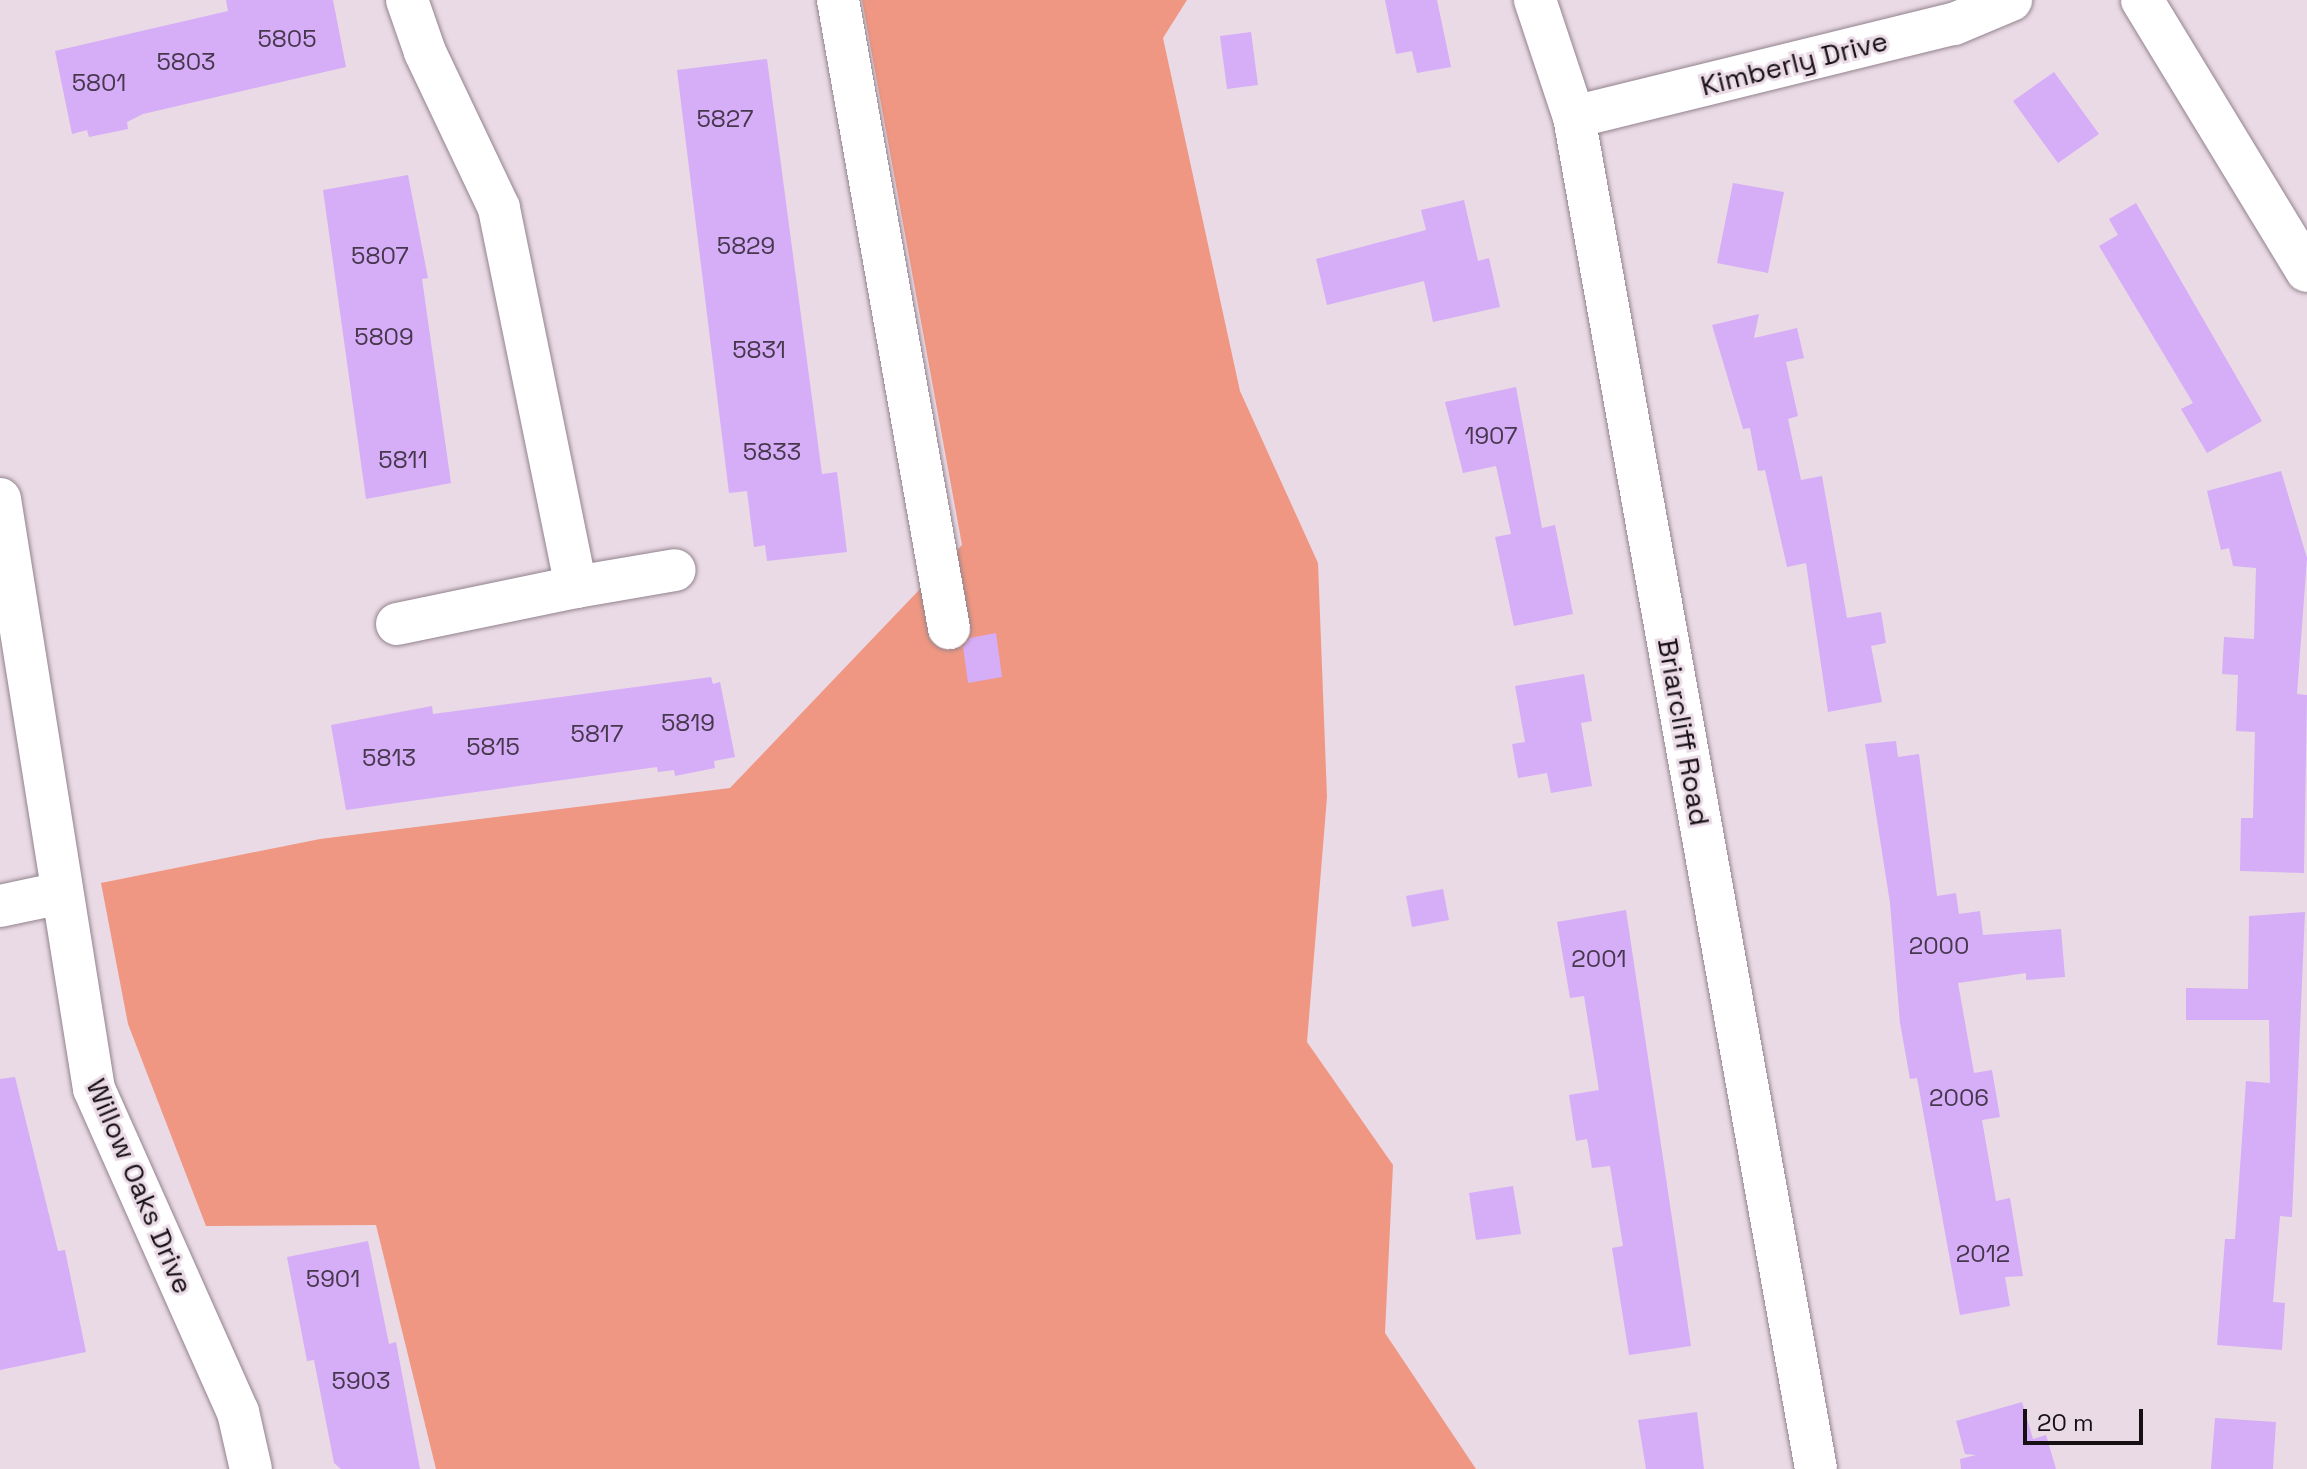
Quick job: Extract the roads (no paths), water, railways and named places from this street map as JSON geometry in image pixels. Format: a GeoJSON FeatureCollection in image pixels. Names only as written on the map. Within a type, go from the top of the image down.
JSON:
{"type":"FeatureCollection","features":[{"type":"Feature","properties":{"kind":"street"},"geometry":{"type":"LineString","coordinates":[[407,0],[425,52],[499,208],[576,587]]}},
{"type":"Feature","properties":{"kind":"street"},"geometry":{"type":"LineString","coordinates":[[838,0],[949,628]]}},
{"type":"Feature","properties":{"kind":"street","name":"Briarcliff Road"},"geometry":{"type":"LineString","coordinates":[[1535,0],[1574,117],[1816,1469]]}},
{"type":"Feature","properties":{"kind":"street","name":"Kimberly Drive"},"geometry":{"type":"LineString","coordinates":[[1574,117],[1954,24],[2011,0]]}},
{"type":"Feature","properties":{"kind":"street"},"geometry":{"type":"LineString","coordinates":[[2142,0],[2307,271]]}},
{"type":"Feature","properties":{"kind":"street","name":"Willow Oaks Drive"},"geometry":{"type":"LineString","coordinates":[[0,499],[94,1089],[238,1412],[251,1469]]}},
{"type":"Feature","properties":{"kind":"street"},"geometry":{"type":"LineString","coordinates":[[397,624],[675,570]]}},
{"type":"Feature","properties":{"kind":"street"},"geometry":{"type":"LineString","coordinates":[[0,906],[61,893]]}}]}
